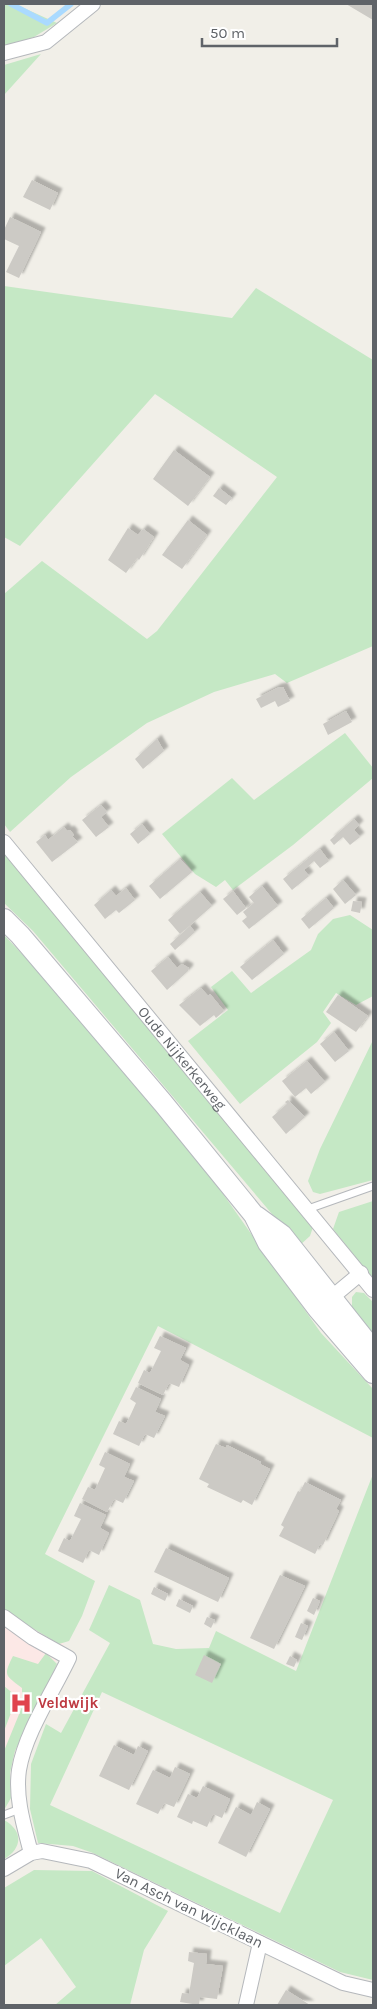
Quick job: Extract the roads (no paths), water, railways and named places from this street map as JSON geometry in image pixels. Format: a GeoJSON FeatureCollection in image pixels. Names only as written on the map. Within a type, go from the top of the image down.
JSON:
{"type":"FeatureCollection","features":[{"type":"Feature","properties":{"kind":"street"},"geometry":{"type":"LineString","coordinates":[[4,53],[46,42],[93,4]]}},
{"type":"Feature","properties":{"kind":"street","name":"Oude Nijkerkerweg"},"geometry":{"type":"LineString","coordinates":[[4,842],[361,1273],[373,1290]]}},
{"type":"Feature","properties":{"kind":"street"},"geometry":{"type":"LineString","coordinates":[[4,920],[20,935],[157,1096],[254,1215],[268,1243],[325,1304],[373,1350]]}},
{"type":"Feature","properties":{"kind":"street"},"geometry":{"type":"LineString","coordinates":[[325,1304],[361,1273]]}},
{"type":"Feature","properties":{"kind":"street"},"geometry":{"type":"LineString","coordinates":[[325,1304],[373,1373]]}},
{"type":"Feature","properties":{"kind":"street"},"geometry":{"type":"LineString","coordinates":[[4,1617],[33,1638],[69,1658],[22,1757],[19,1779],[20,1809],[31,1852],[4,1869]]}},
{"type":"Feature","properties":{"kind":"street","name":"Van Asch van Wijcklaan"},"geometry":{"type":"LineString","coordinates":[[31,1852],[53,1852],[108,1867],[343,1983],[373,1990]]}},
{"type":"Feature","properties":{"kind":"street"},"geometry":{"type":"LineString","coordinates":[[246,2005],[260,1943]]}},
{"type":"Feature","properties":{"kind":"lane"},"geometry":{"type":"LineString","coordinates":[[308,1210],[373,1186]]}},
{"type":"Feature","properties":{"kind":"lane"},"geometry":{"type":"LineString","coordinates":[[4,1815],[20,1809]]}},
{"type":"Feature","properties":{"kind":"waterway"},"geometry":{"type":"LineString","coordinates":[[11,4],[47,23],[71,4]]}},
{"type":"Feature","properties":{"kind":"place","name":"Veldwijk"},"geometry":{"type":"Point","coordinates":[21,1703]}}]}
